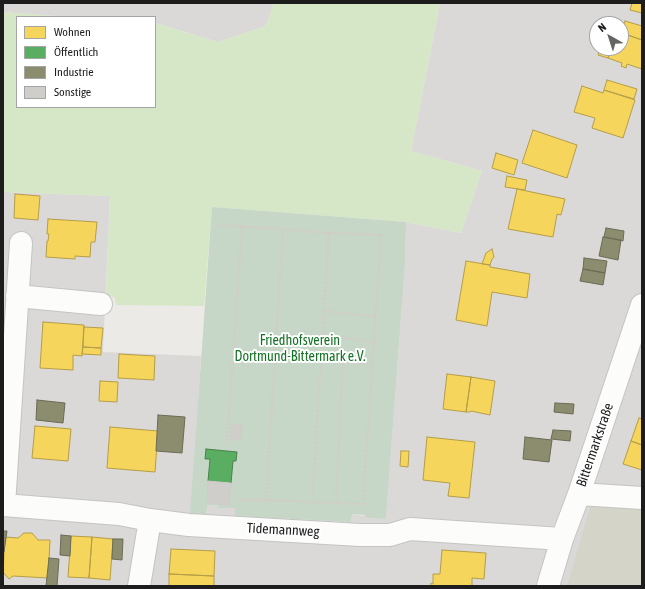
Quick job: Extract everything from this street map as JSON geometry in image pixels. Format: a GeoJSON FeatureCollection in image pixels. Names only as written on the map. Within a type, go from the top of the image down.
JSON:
{"type":"FeatureCollection","features":[{"type":"Feature","properties":{"kind":"street"},"geometry":{"type":"LineString","coordinates":[[4,505],[21,243]]}},
{"type":"Feature","properties":{"kind":"street"},"geometry":{"type":"LineString","coordinates":[[17,296],[101,304]]}},
{"type":"Feature","properties":{"kind":"street","name":"Bittermarkstraße"},"geometry":{"type":"LineString","coordinates":[[548,586],[562,539],[642,305]]}},
{"type":"Feature","properties":{"kind":"street"},"geometry":{"type":"LineString","coordinates":[[578,494],[642,498]]}},
{"type":"Feature","properties":{"kind":"street","name":"Tidemannweg"},"geometry":{"type":"LineString","coordinates":[[4,505],[119,514],[150,520],[189,524],[390,535],[410,529],[562,539]]}},
{"type":"Feature","properties":{"kind":"street"},"geometry":{"type":"LineString","coordinates":[[139,586],[150,520]]}},
{"type":"Feature","properties":{"kind":"path"},"geometry":{"type":"LineString","coordinates":[[219,225],[283,228],[329,233],[381,235],[363,504],[236,499]]}},
{"type":"Feature","properties":{"kind":"path"},"geometry":{"type":"LineString","coordinates":[[227,445],[242,226]]}},
{"type":"Feature","properties":{"kind":"path"},"geometry":{"type":"LineString","coordinates":[[266,500],[283,228]]}},
{"type":"Feature","properties":{"kind":"path"},"geometry":{"type":"LineString","coordinates":[[312,503],[329,233]]}},
{"type":"Feature","properties":{"kind":"path"},"geometry":{"type":"LineString","coordinates":[[324,311],[376,317]]}},
{"type":"Feature","properties":{"kind":"path"},"geometry":{"type":"LineString","coordinates":[[323,335],[374,342]]}},
{"type":"Feature","properties":{"kind":"path"},"geometry":{"type":"LineString","coordinates":[[321,358],[372,365]]}},
{"type":"Feature","properties":{"kind":"path"},"geometry":{"type":"LineString","coordinates":[[336,503],[343,361]]}},
{"type":"Feature","properties":{"kind":"shaded area"},"geometry":{"type":"Polygon","coordinates":[[[3,3],[274,3],[266,26],[218,42],[156,23],[156,16],[55,16],[3,12],[3,3]]]}},
{"type":"Feature","properties":{"kind":"shaded area"},"geometry":{"type":"Polygon","coordinates":[[[440,3],[642,3],[642,586],[3,586],[3,192],[110,196],[103,352],[201,356],[191,514],[207,505],[218,505],[218,508],[235,508],[235,516],[351,522],[352,514],[386,519],[405,263],[406,222],[461,233],[482,171],[411,151],[440,3]]]}},
{"type":"Feature","properties":{"kind":"shaded area"},"geometry":{"type":"Polygon","coordinates":[[[591,504],[642,506],[642,586],[567,586],[591,504]]]}},
{"type":"Feature","properties":{"kind":"shaded area"},"geometry":{"type":"Polygon","coordinates":[[[251,536],[319,541],[317,562],[249,557],[251,536]]]}},
{"type":"Feature","properties":{"kind":"green space"},"geometry":{"type":"Polygon","coordinates":[[[274,3],[440,3],[411,151],[482,171],[461,233],[406,222],[212,207],[204,306],[116,305],[115,298],[106,294],[110,196],[3,192],[3,12],[55,16],[16,16],[16,108],[156,108],[156,23],[218,42],[266,26],[274,3]]]}},
{"type":"Feature","properties":{"kind":"green space","name":"Friedhofsverein Dortmund-Bittermark e.V."},"geometry":{"type":"Polygon","coordinates":[[[212,207],[406,222],[405,263],[386,519],[352,514],[351,522],[235,516],[235,508],[218,508],[218,505],[207,505],[206,515],[190,514],[212,207]]]}},
{"type":"Feature","properties":{"kind":"building: Wohnen"},"geometry":{"type":"Polygon","coordinates":[[[632,3],[642,3],[642,13],[630,10],[632,3]]]}},
{"type":"Feature","properties":{"kind":"building: Wohnen"},"geometry":{"type":"Polygon","coordinates":[[[629,22],[642,26],[642,40],[629,35],[629,22]]]}},
{"type":"Feature","properties":{"kind":"building: Wohnen"},"geometry":{"type":"Polygon","coordinates":[[[629,35],[642,40],[642,69],[627,64],[626,68],[621,66],[622,63],[608,58],[609,56],[629,56],[629,35]]]}},
{"type":"Feature","properties":{"kind":"building: Wohnen"},"geometry":{"type":"Polygon","coordinates":[[[607,80],[637,89],[634,99],[604,90],[607,80]]]}},
{"type":"Feature","properties":{"kind":"building: Wohnen"},"geometry":{"type":"Polygon","coordinates":[[[582,86],[603,93],[604,90],[635,100],[623,138],[592,128],[595,118],[574,112],[582,86]]]}},
{"type":"Feature","properties":{"kind":"building: Wohnen"},"geometry":{"type":"Polygon","coordinates":[[[533,130],[577,145],[567,178],[522,163],[533,130]]]}},
{"type":"Feature","properties":{"kind":"building: Wohnen"},"geometry":{"type":"Polygon","coordinates":[[[496,153],[518,160],[514,175],[492,168],[496,153]]]}},
{"type":"Feature","properties":{"kind":"building: Wohnen"},"geometry":{"type":"Polygon","coordinates":[[[507,176],[527,180],[525,190],[505,187],[507,176]]]}},
{"type":"Feature","properties":{"kind":"building: Wohnen"},"geometry":{"type":"Polygon","coordinates":[[[517,189],[565,199],[561,215],[557,214],[553,237],[508,229],[517,189]]]}},
{"type":"Feature","properties":{"kind":"building: Wohnen"},"geometry":{"type":"Polygon","coordinates":[[[15,194],[40,196],[38,220],[14,218],[15,194]]]}},
{"type":"Feature","properties":{"kind":"building: Wohnen"},"geometry":{"type":"Polygon","coordinates":[[[48,219],[97,222],[95,242],[91,242],[90,257],[75,256],[75,259],[46,257],[49,234],[47,234],[48,219]]]}},
{"type":"Feature","properties":{"kind":"building: Wohnen"},"geometry":{"type":"Polygon","coordinates":[[[492,249],[494,257],[490,265],[482,264],[486,253],[492,249]]]}},
{"type":"Feature","properties":{"kind":"building: Wohnen"},"geometry":{"type":"Polygon","coordinates":[[[466,261],[530,274],[527,298],[492,292],[487,326],[456,320],[466,261]]]}},
{"type":"Feature","properties":{"kind":"building: Wohnen"},"geometry":{"type":"Polygon","coordinates":[[[43,322],[84,325],[82,356],[73,355],[73,370],[40,368],[43,322]]]}},
{"type":"Feature","properties":{"kind":"building: Wohnen"},"geometry":{"type":"Polygon","coordinates":[[[84,327],[103,328],[101,348],[83,347],[84,327]]]}},
{"type":"Feature","properties":{"kind":"building: Wohnen"},"geometry":{"type":"Polygon","coordinates":[[[83,347],[101,348],[101,355],[82,354],[83,347]]]}},
{"type":"Feature","properties":{"kind":"building: Wohnen"},"geometry":{"type":"Polygon","coordinates":[[[119,354],[155,356],[154,380],[118,378],[119,354]]]}},
{"type":"Feature","properties":{"kind":"building: Wohnen"},"geometry":{"type":"Polygon","coordinates":[[[447,374],[471,377],[466,412],[443,409],[447,374]]]}},
{"type":"Feature","properties":{"kind":"building: Wohnen"},"geometry":{"type":"Polygon","coordinates":[[[471,377],[495,381],[490,415],[471,411],[466,412],[471,377]]]}},
{"type":"Feature","properties":{"kind":"building: Wohnen"},"geometry":{"type":"Polygon","coordinates":[[[100,381],[118,382],[117,402],[99,401],[100,381]]]}},
{"type":"Feature","properties":{"kind":"building: Wohnen"},"geometry":{"type":"Polygon","coordinates":[[[639,418],[642,419],[642,445],[631,441],[639,418]]]}},
{"type":"Feature","properties":{"kind":"building: Wohnen"},"geometry":{"type":"Polygon","coordinates":[[[35,426],[71,429],[68,461],[32,458],[35,426]]]}},
{"type":"Feature","properties":{"kind":"building: Wohnen"},"geometry":{"type":"Polygon","coordinates":[[[110,427],[158,431],[155,472],[107,468],[110,427]]]}},
{"type":"Feature","properties":{"kind":"building: Wohnen"},"geometry":{"type":"Polygon","coordinates":[[[427,437],[475,442],[469,498],[448,496],[450,483],[423,480],[427,437]]]}},
{"type":"Feature","properties":{"kind":"building: Wohnen"},"geometry":{"type":"Polygon","coordinates":[[[631,441],[642,445],[642,470],[623,464],[631,441]]]}},
{"type":"Feature","properties":{"kind":"building: Wohnen"},"geometry":{"type":"Polygon","coordinates":[[[401,451],[409,451],[408,467],[400,466],[401,451]]]}},
{"type":"Feature","properties":{"kind":"building: Wohnen"},"geometry":{"type":"Polygon","coordinates":[[[24,533],[32,533],[38,540],[50,540],[48,578],[13,576],[9,579],[3,572],[5,537],[18,538],[24,533]]]}},
{"type":"Feature","properties":{"kind":"building: Wohnen"},"geometry":{"type":"Polygon","coordinates":[[[71,536],[92,537],[89,578],[68,577],[71,536]]]}},
{"type":"Feature","properties":{"kind":"building: Wohnen"},"geometry":{"type":"Polygon","coordinates":[[[92,537],[113,539],[110,580],[89,578],[92,537]]]}},
{"type":"Feature","properties":{"kind":"building: Wohnen"},"geometry":{"type":"Polygon","coordinates":[[[171,549],[215,551],[214,576],[169,574],[171,549]]]}},
{"type":"Feature","properties":{"kind":"building: Wohnen"},"geometry":{"type":"Polygon","coordinates":[[[442,550],[486,553],[484,579],[472,578],[472,586],[431,586],[431,583],[433,584],[433,574],[440,574],[442,550]]]}},
{"type":"Feature","properties":{"kind":"building: Wohnen"},"geometry":{"type":"Polygon","coordinates":[[[169,574],[214,576],[214,586],[169,586],[169,574]]]}},
{"type":"Feature","properties":{"kind":"building: Öffentlich"},"geometry":{"type":"Polygon","coordinates":[[[206,449],[237,452],[236,461],[233,461],[231,483],[208,481],[210,459],[205,459],[206,449]]]}},
{"type":"Feature","properties":{"kind":"building: Industrie"},"geometry":{"type":"Polygon","coordinates":[[[606,228],[624,231],[623,241],[604,237],[606,228]]]}},
{"type":"Feature","properties":{"kind":"building: Industrie"},"geometry":{"type":"Polygon","coordinates":[[[603,237],[621,240],[618,260],[599,256],[603,237]]]}},
{"type":"Feature","properties":{"kind":"building: Industrie"},"geometry":{"type":"Polygon","coordinates":[[[584,258],[607,261],[605,273],[583,269],[584,258]]]}},
{"type":"Feature","properties":{"kind":"building: Industrie"},"geometry":{"type":"Polygon","coordinates":[[[583,269],[605,273],[603,285],[580,281],[583,269]]]}},
{"type":"Feature","properties":{"kind":"building: Industrie"},"geometry":{"type":"Polygon","coordinates":[[[37,400],[65,403],[63,423],[36,420],[37,400]]]}},
{"type":"Feature","properties":{"kind":"building: Industrie"},"geometry":{"type":"Polygon","coordinates":[[[555,403],[574,404],[573,414],[554,412],[555,403]]]}},
{"type":"Feature","properties":{"kind":"building: Industrie"},"geometry":{"type":"Polygon","coordinates":[[[158,415],[185,417],[182,453],[156,451],[158,415]]]}},
{"type":"Feature","properties":{"kind":"building: Industrie"},"geometry":{"type":"Polygon","coordinates":[[[553,430],[571,431],[570,441],[551,439],[553,430]]]}},
{"type":"Feature","properties":{"kind":"building: Industrie"},"geometry":{"type":"Polygon","coordinates":[[[525,437],[552,440],[549,462],[523,459],[525,437]]]}},
{"type":"Feature","properties":{"kind":"building: Industrie"},"geometry":{"type":"Polygon","coordinates":[[[3,531],[7,531],[4,552],[3,552],[3,531]]]}},
{"type":"Feature","properties":{"kind":"building: Industrie"},"geometry":{"type":"Polygon","coordinates":[[[61,535],[71,536],[70,556],[60,555],[61,535]]]}},
{"type":"Feature","properties":{"kind":"building: Industrie"},"geometry":{"type":"Polygon","coordinates":[[[113,539],[123,539],[122,560],[112,559],[113,539]]]}},
{"type":"Feature","properties":{"kind":"building: Industrie"},"geometry":{"type":"Polygon","coordinates":[[[49,558],[59,559],[57,586],[46,586],[49,558]]]}},
{"type":"Feature","properties":{"kind":"building: Sonstige"},"geometry":{"type":"Polygon","coordinates":[[[232,424],[242,425],[241,440],[231,440],[232,424]]]}},
{"type":"Feature","properties":{"kind":"building: Sonstige"},"geometry":{"type":"Polygon","coordinates":[[[208,481],[231,483],[229,505],[207,503],[208,481]]]}}]}
